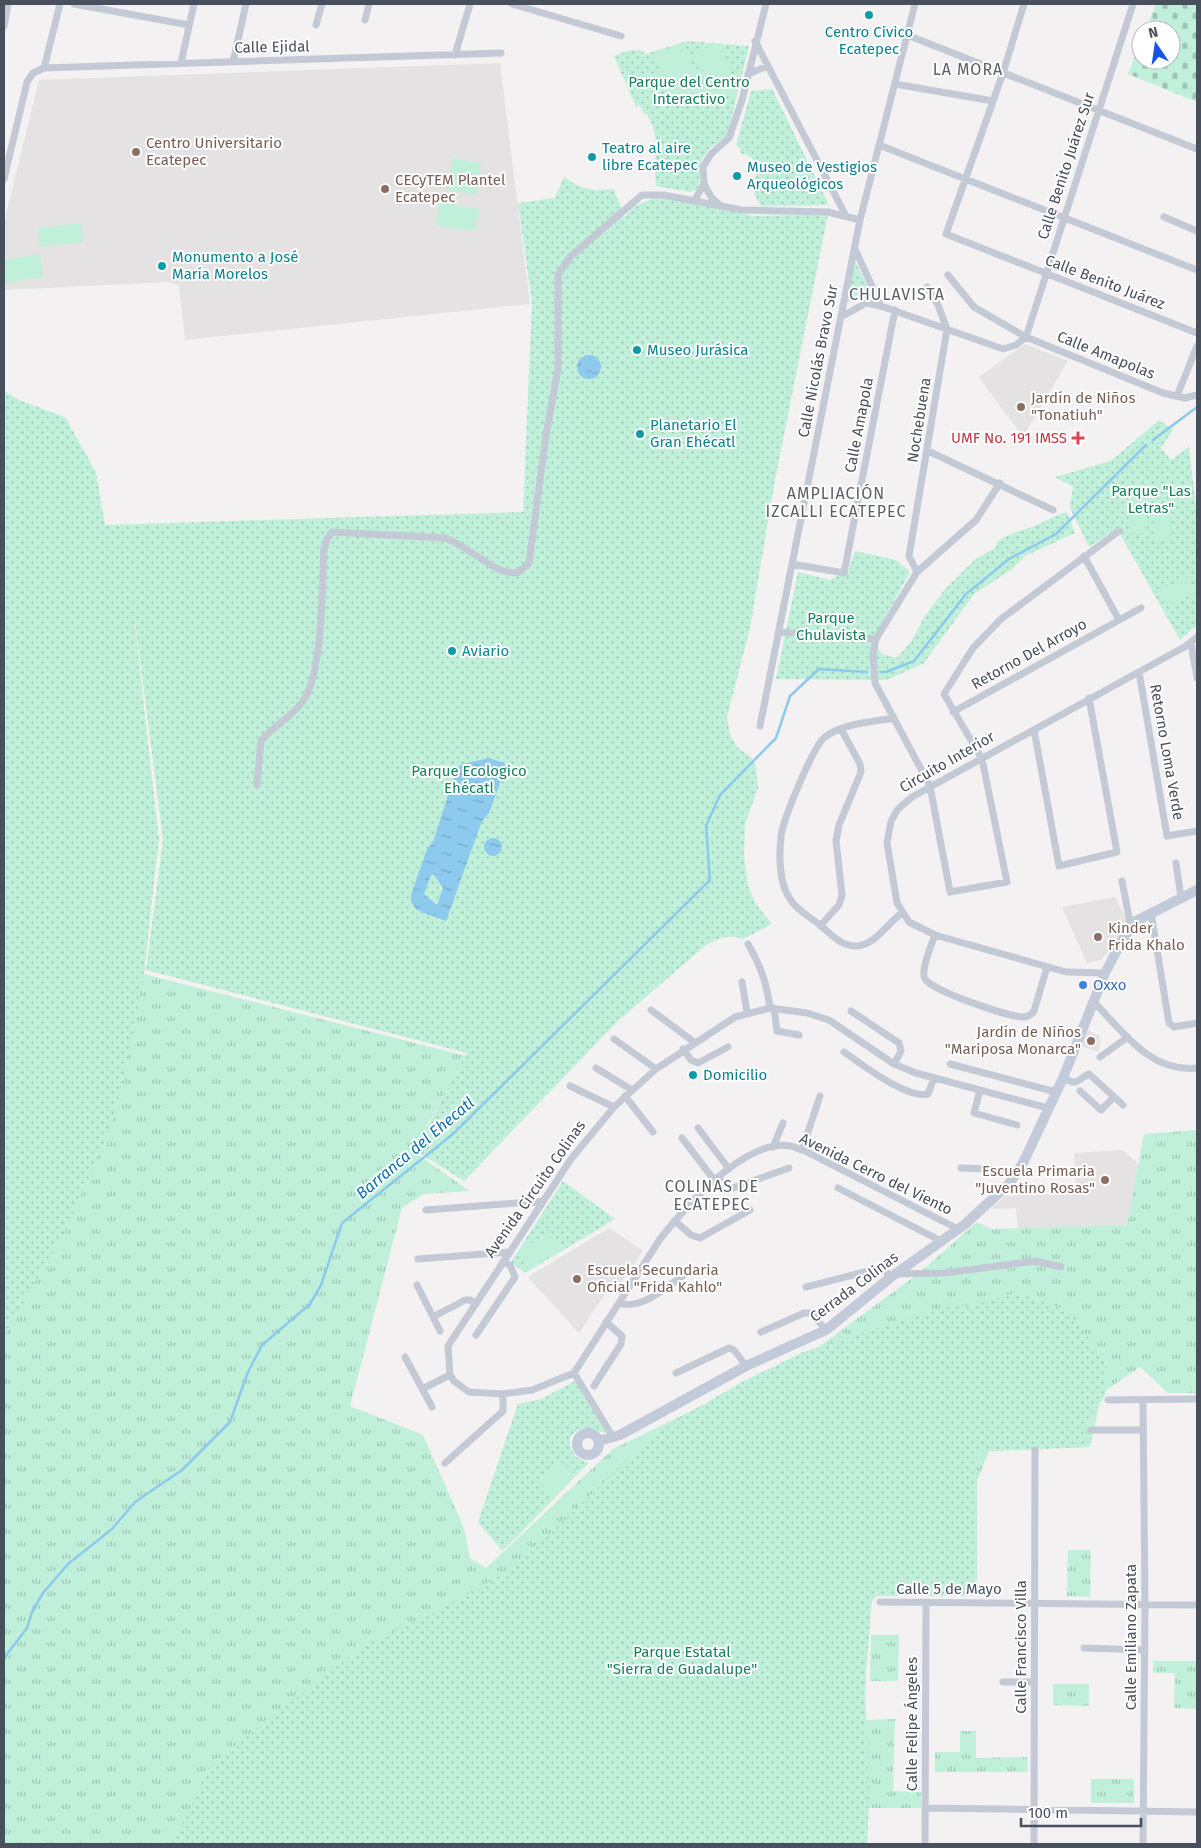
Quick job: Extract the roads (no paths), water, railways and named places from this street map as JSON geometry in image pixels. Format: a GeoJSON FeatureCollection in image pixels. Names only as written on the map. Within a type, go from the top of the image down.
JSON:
{"type":"FeatureCollection","features":[{"type":"Feature","properties":{"kind":"main road"},"geometry":{"type":"LineString","coordinates":[[1048,1108],[1063,1078],[1105,973],[1131,928],[1136,922],[1197,890]]}},
{"type":"Feature","properties":{"kind":"main road","name":"Cerrada Colinas"},"geometry":{"type":"LineString","coordinates":[[599,1441],[613,1438],[746,1366],[826,1330],[893,1276],[958,1229],[1010,1184],[1016,1176],[1048,1108]]}},
{"type":"Feature","properties":{"kind":"street"},"geometry":{"type":"LineString","coordinates":[[4,26],[8,4]]}},
{"type":"Feature","properties":{"kind":"street"},"geometry":{"type":"LineString","coordinates":[[4,179],[27,82],[34,72],[44,68],[60,4]]}},
{"type":"Feature","properties":{"kind":"street"},"geometry":{"type":"LineString","coordinates":[[74,4],[189,24]]}},
{"type":"Feature","properties":{"kind":"street"},"geometry":{"type":"LineString","coordinates":[[181,63],[194,4]]}},
{"type":"Feature","properties":{"kind":"street"},"geometry":{"type":"LineString","coordinates":[[233,62],[246,4]]}},
{"type":"Feature","properties":{"kind":"street"},"geometry":{"type":"LineString","coordinates":[[316,25],[322,4]]}},
{"type":"Feature","properties":{"kind":"street"},"geometry":{"type":"LineString","coordinates":[[365,20],[369,4]]}},
{"type":"Feature","properties":{"kind":"street"},"geometry":{"type":"LineString","coordinates":[[455,56],[470,4]]}},
{"type":"Feature","properties":{"kind":"street"},"geometry":{"type":"LineString","coordinates":[[512,4],[621,36]]}},
{"type":"Feature","properties":{"kind":"street"},"geometry":{"type":"LineString","coordinates":[[694,201],[704,184],[704,167],[711,154],[729,138],[742,100],[755,41],[766,4]]}},
{"type":"Feature","properties":{"kind":"street","name":"Calle Nicolás Bravo Sur"},"geometry":{"type":"LineString","coordinates":[[760,726],[860,220],[915,4]]}},
{"type":"Feature","properties":{"kind":"street"},"geometry":{"type":"LineString","coordinates":[[966,179],[1003,73],[1024,4]]}},
{"type":"Feature","properties":{"kind":"street","name":"Calle Benito Juárez Sur"},"geometry":{"type":"LineString","coordinates":[[1026,337],[1133,4]]}},
{"type":"Feature","properties":{"kind":"street"},"geometry":{"type":"LineString","coordinates":[[907,35],[1197,149]]}},
{"type":"Feature","properties":{"kind":"street"},"geometry":{"type":"LineString","coordinates":[[755,41],[846,216]]}},
{"type":"Feature","properties":{"kind":"street","name":"Calle Ejidal"},"geometry":{"type":"LineString","coordinates":[[44,68],[501,53]]}},
{"type":"Feature","properties":{"kind":"street"},"geometry":{"type":"LineString","coordinates":[[748,74],[768,66]]}},
{"type":"Feature","properties":{"kind":"street"},"geometry":{"type":"LineString","coordinates":[[895,84],[993,101]]}},
{"type":"Feature","properties":{"kind":"street"},"geometry":{"type":"LineString","coordinates":[[879,145],[1197,270]]}},
{"type":"Feature","properties":{"kind":"street","name":"Calle Benito Juárez"},"geometry":{"type":"LineString","coordinates":[[966,179],[946,234],[1197,333]]}},
{"type":"Feature","properties":{"kind":"street"},"geometry":{"type":"LineString","coordinates":[[704,184],[712,197],[721,206]]}},
{"type":"Feature","properties":{"kind":"street"},"geometry":{"type":"LineString","coordinates":[[257,785],[262,741],[303,702],[313,680],[326,539],[332,532],[445,538],[458,543],[504,572],[514,573],[523,570],[529,563],[533,551],[546,435],[558,369],[558,275],[570,257],[642,195],[663,195],[764,212],[828,212],[860,220]]}},
{"type":"Feature","properties":{"kind":"street"},"geometry":{"type":"LineString","coordinates":[[1164,217],[1197,231]]}},
{"type":"Feature","properties":{"kind":"street"},"geometry":{"type":"LineString","coordinates":[[855,248],[881,306]]}},
{"type":"Feature","properties":{"kind":"street","name":"Calle Amapolas"},"geometry":{"type":"LineString","coordinates":[[948,275],[974,308],[1026,337],[1163,393],[1185,398],[1197,395]]}},
{"type":"Feature","properties":{"kind":"street"},"geometry":{"type":"LineString","coordinates":[[927,288],[938,305],[948,329]]}},
{"type":"Feature","properties":{"kind":"street"},"geometry":{"type":"LineString","coordinates":[[841,317],[866,303],[895,310],[1003,349],[1016,345],[1026,337]]}},
{"type":"Feature","properties":{"kind":"street","name":"Calle Amapola"},"geometry":{"type":"LineString","coordinates":[[792,564],[844,573],[895,310]]}},
{"type":"Feature","properties":{"kind":"street","name":"Nochebuena"},"geometry":{"type":"LineString","coordinates":[[917,572],[909,556],[948,329]]}},
{"type":"Feature","properties":{"kind":"street"},"geometry":{"type":"LineString","coordinates":[[1177,396],[1197,346]]}},
{"type":"Feature","properties":{"kind":"street"},"geometry":{"type":"LineString","coordinates":[[928,451],[1000,483],[1053,510]]}},
{"type":"Feature","properties":{"kind":"street"},"geometry":{"type":"LineString","coordinates":[[982,758],[1007,882],[950,892],[930,786],[875,683],[873,663],[876,639],[917,572],[976,520],[1000,483]]}},
{"type":"Feature","properties":{"kind":"street","name":"Retorno Del Arroyo"},"geometry":{"type":"LineString","coordinates":[[982,758],[944,694],[984,635],[1001,619],[1119,531]]}},
{"type":"Feature","properties":{"kind":"street"},"geometry":{"type":"LineString","coordinates":[[1084,556],[1119,620]]}},
{"type":"Feature","properties":{"kind":"street","name":"Retorno Del Arroyo"},"geometry":{"type":"LineString","coordinates":[[953,712],[1141,608]]}},
{"type":"Feature","properties":{"kind":"street"},"geometry":{"type":"LineString","coordinates":[[779,632],[876,639]]}},
{"type":"Feature","properties":{"kind":"street","name":"Circuito Interior"},"geometry":{"type":"LineString","coordinates":[[902,913],[893,887],[888,832],[891,821],[898,809],[912,797],[930,786],[1191,643],[1197,637]]}},
{"type":"Feature","properties":{"kind":"street"},"geometry":{"type":"LineString","coordinates":[[1191,643],[1197,678]]}},
{"type":"Feature","properties":{"kind":"street","name":"Retorno Loma Verde"},"geometry":{"type":"LineString","coordinates":[[1139,672],[1167,836],[1197,831]]}},
{"type":"Feature","properties":{"kind":"street"},"geometry":{"type":"LineString","coordinates":[[1034,730],[1059,866],[1117,852],[1088,698]]}},
{"type":"Feature","properties":{"kind":"street"},"geometry":{"type":"LineString","coordinates":[[894,718],[832,732],[817,746],[781,834],[780,859],[785,888],[790,900],[837,940],[856,946],[876,938],[892,920],[902,913],[909,922],[936,935],[1066,972],[1105,973]]}},
{"type":"Feature","properties":{"kind":"street"},"geometry":{"type":"LineString","coordinates":[[820,926],[839,905],[838,833],[847,803],[861,772],[860,764],[841,729]]}},
{"type":"Feature","properties":{"kind":"street"},"geometry":{"type":"LineString","coordinates":[[1176,863],[1181,897]]}},
{"type":"Feature","properties":{"kind":"street"},"geometry":{"type":"LineString","coordinates":[[1122,881],[1131,928]]}},
{"type":"Feature","properties":{"kind":"street"},"geometry":{"type":"LineString","coordinates":[[1152,913],[1169,1023],[1174,1028],[1197,1024]]}},
{"type":"Feature","properties":{"kind":"street"},"geometry":{"type":"LineString","coordinates":[[936,935],[923,971],[924,979],[936,989],[960,999],[1003,1012],[1021,1016],[1031,1014],[1034,1011],[1047,967]]}},
{"type":"Feature","properties":{"kind":"street"},"geometry":{"type":"LineString","coordinates":[[748,944],[760,965],[767,984],[777,1031],[799,1035]]}},
{"type":"Feature","properties":{"kind":"street"},"geometry":{"type":"LineString","coordinates":[[742,982],[747,1012]]}},
{"type":"Feature","properties":{"kind":"street"},"geometry":{"type":"LineString","coordinates":[[1094,1002],[1128,1037],[1152,1058],[1166,1066],[1182,1069],[1197,1068]]}},
{"type":"Feature","properties":{"kind":"street","name":"Avenida Circuito Colinas"},"geometry":{"type":"LineString","coordinates":[[450,1375],[448,1346],[576,1152],[614,1107],[656,1069],[694,1042],[735,1017],[747,1012],[772,1008],[806,1013],[829,1020],[894,1064],[934,1078],[1048,1108]]}},
{"type":"Feature","properties":{"kind":"street"},"geometry":{"type":"LineString","coordinates":[[651,1010],[694,1042]]}},
{"type":"Feature","properties":{"kind":"street"},"geometry":{"type":"LineString","coordinates":[[850,1011],[899,1043],[902,1051],[894,1064]]}},
{"type":"Feature","properties":{"kind":"street"},"geometry":{"type":"LineString","coordinates":[[1100,1057],[1128,1037]]}},
{"type":"Feature","properties":{"kind":"street"},"geometry":{"type":"LineString","coordinates":[[614,1039],[656,1069]]}},
{"type":"Feature","properties":{"kind":"street"},"geometry":{"type":"LineString","coordinates":[[684,1049],[691,1060],[698,1063],[728,1047]]}},
{"type":"Feature","properties":{"kind":"street"},"geometry":{"type":"LineString","coordinates":[[844,1052],[885,1080],[916,1094],[928,1094],[934,1078]]}},
{"type":"Feature","properties":{"kind":"street"},"geometry":{"type":"LineString","coordinates":[[950,1064],[1056,1092]]}},
{"type":"Feature","properties":{"kind":"street"},"geometry":{"type":"LineString","coordinates":[[596,1068],[632,1090]]}},
{"type":"Feature","properties":{"kind":"street"},"geometry":{"type":"LineString","coordinates":[[1063,1078],[1074,1083],[1088,1074],[1123,1105]]}},
{"type":"Feature","properties":{"kind":"street"},"geometry":{"type":"LineString","coordinates":[[570,1086],[614,1107]]}},
{"type":"Feature","properties":{"kind":"street"},"geometry":{"type":"LineString","coordinates":[[980,1090],[974,1113],[1017,1125]]}},
{"type":"Feature","properties":{"kind":"street"},"geometry":{"type":"LineString","coordinates":[[1080,1091],[1101,1110],[1114,1097]]}},
{"type":"Feature","properties":{"kind":"street"},"geometry":{"type":"LineString","coordinates":[[625,1096],[653,1132]]}},
{"type":"Feature","properties":{"kind":"street"},"geometry":{"type":"LineString","coordinates":[[802,1150],[820,1096]]}},
{"type":"Feature","properties":{"kind":"street"},"geometry":{"type":"LineString","coordinates":[[773,1147],[783,1123]]}},
{"type":"Feature","properties":{"kind":"street"},"geometry":{"type":"LineString","coordinates":[[698,1128],[729,1170]]}},
{"type":"Feature","properties":{"kind":"street"},"geometry":{"type":"LineString","coordinates":[[682,1138],[717,1179],[727,1187],[733,1188],[789,1168]]}},
{"type":"Feature","properties":{"kind":"street","name":"Avenida Cerro del Viento"},"geometry":{"type":"LineString","coordinates":[[574,1373],[606,1322],[675,1221],[717,1179],[752,1154],[773,1147],[790,1146],[802,1150],[958,1229]]}},
{"type":"Feature","properties":{"kind":"street"},"geometry":{"type":"LineString","coordinates":[[961,1168],[989,1169],[1016,1176]]}},
{"type":"Feature","properties":{"kind":"street"},"geometry":{"type":"LineString","coordinates":[[838,1188],[941,1241]]}},
{"type":"Feature","properties":{"kind":"street"},"geometry":{"type":"LineString","coordinates":[[426,1210],[543,1201]]}},
{"type":"Feature","properties":{"kind":"street"},"geometry":{"type":"LineString","coordinates":[[675,1221],[691,1235],[700,1238],[750,1210]]}},
{"type":"Feature","properties":{"kind":"street"},"geometry":{"type":"LineString","coordinates":[[418,1259],[510,1252]]}},
{"type":"Feature","properties":{"kind":"street"},"geometry":{"type":"LineString","coordinates":[[806,1287],[876,1269],[886,1271],[893,1276],[945,1273],[1035,1261],[1061,1267]]}},
{"type":"Feature","properties":{"kind":"street"},"geometry":{"type":"LineString","coordinates":[[476,1335],[515,1277],[510,1265],[503,1262]]}},
{"type":"Feature","properties":{"kind":"street"},"geometry":{"type":"LineString","coordinates":[[619,1303],[626,1305],[639,1304],[689,1271]]}},
{"type":"Feature","properties":{"kind":"street"},"geometry":{"type":"LineString","coordinates":[[417,1285],[440,1332]]}},
{"type":"Feature","properties":{"kind":"street"},"geometry":{"type":"LineString","coordinates":[[433,1317],[465,1300],[470,1300],[476,1304]]}},
{"type":"Feature","properties":{"kind":"street"},"geometry":{"type":"LineString","coordinates":[[761,1332],[804,1313],[811,1313],[826,1330]]}},
{"type":"Feature","properties":{"kind":"street"},"geometry":{"type":"LineString","coordinates":[[594,1386],[621,1344],[622,1336],[606,1322]]}},
{"type":"Feature","properties":{"kind":"street"},"geometry":{"type":"LineString","coordinates":[[676,1373],[729,1348],[734,1350],[746,1366]]}},
{"type":"Feature","properties":{"kind":"street"},"geometry":{"type":"LineString","coordinates":[[405,1357],[432,1407]]}},
{"type":"Feature","properties":{"kind":"street"},"geometry":{"type":"LineString","coordinates":[[422,1388],[450,1375],[454,1381],[468,1392],[503,1394],[532,1390],[574,1373],[613,1438]]}},
{"type":"Feature","properties":{"kind":"street"},"geometry":{"type":"LineString","coordinates":[[445,1463],[503,1411],[503,1394]]}},
{"type":"Feature","properties":{"kind":"street"},"geometry":{"type":"LineString","coordinates":[[1108,1400],[1197,1399]]}},
{"type":"Feature","properties":{"kind":"street","name":"Calle Emiliano Zapata"},"geometry":{"type":"LineString","coordinates":[[1143,1400],[1145,1604],[1143,1844]]}},
{"type":"Feature","properties":{"kind":"street"},"geometry":{"type":"LineString","coordinates":[[1092,1430],[1143,1430]]}},
{"type":"Feature","properties":{"kind":"street","name":"Calle Francisco Villa"},"geometry":{"type":"LineString","coordinates":[[1034,1844],[1035,1450]]}},
{"type":"Feature","properties":{"kind":"street","name":"Calle 5 de Mayo"},"geometry":{"type":"LineString","coordinates":[[880,1602],[1197,1605]]}},
{"type":"Feature","properties":{"kind":"street","name":"Calle Felipe Ángeles"},"geometry":{"type":"LineString","coordinates":[[925,1844],[926,1603]]}},
{"type":"Feature","properties":{"kind":"street"},"geometry":{"type":"LineString","coordinates":[[1084,1648],[1145,1650]]}},
{"type":"Feature","properties":{"kind":"street"},"geometry":{"type":"LineString","coordinates":[[1003,1682],[1034,1682]]}},
{"type":"Feature","properties":{"kind":"street"},"geometry":{"type":"LineString","coordinates":[[926,1808],[1197,1812]]}},
{"type":"Feature","properties":{"kind":"water"},"geometry":{"type":"Polygon","coordinates":[[[589,355],[598,358],[601,367],[598,376],[589,379],[580,376],[577,367],[580,358],[589,355]]]}},
{"type":"Feature","properties":{"kind":"water"},"geometry":{"type":"Polygon","coordinates":[[[489,758],[504,763],[506,766],[489,813],[482,821],[446,921],[417,910],[411,902],[411,895],[427,849],[433,842],[457,768],[462,764],[489,758]],[[431,875],[424,894],[437,905],[443,888],[434,875],[431,875]]]}},
{"type":"Feature","properties":{"kind":"water"},"geometry":{"type":"Polygon","coordinates":[[[493,838],[499,841],[502,847],[499,853],[493,856],[487,853],[484,847],[487,841],[493,838]]]}},
{"type":"Feature","properties":{"kind":"waterway","name":"Barranca del Ehecatl"},"geometry":{"type":"LineString","coordinates":[[1153,440],[1197,407]]}},
{"type":"Feature","properties":{"kind":"waterway","name":"Barranca del Ehecatl"},"geometry":{"type":"LineString","coordinates":[[880,672],[886,672],[914,661],[966,594],[1009,559],[1056,534],[1146,445]]}},
{"type":"Feature","properties":{"kind":"waterway","name":"Barranca del Ehecatl"},"geometry":{"type":"LineString","coordinates":[[4,1658],[27,1628],[32,1612],[43,1593],[68,1564],[112,1529],[135,1502],[182,1470],[230,1422],[248,1372],[262,1345],[310,1304],[321,1285],[342,1223],[453,1134],[710,880],[706,826],[720,795],[776,738],[790,696],[819,669],[867,672]]}},
{"type":"Feature","properties":{"kind":"place","name":"Centro Civico Ecatepec"},"geometry":{"type":"Point","coordinates":[869,15]}},
{"type":"Feature","properties":{"kind":"place","name":"Centro Universitario Ecatepec"},"geometry":{"type":"Point","coordinates":[136,152]}},
{"type":"Feature","properties":{"kind":"place","name":"Teatro al aire libre Ecatepec"},"geometry":{"type":"Point","coordinates":[592,157]}},
{"type":"Feature","properties":{"kind":"place","name":"Museo de Vestigios Arqueológicos"},"geometry":{"type":"Point","coordinates":[737,176]}},
{"type":"Feature","properties":{"kind":"place","name":"CECyTEM Plantel Ecatepec"},"geometry":{"type":"Point","coordinates":[385,189]}},
{"type":"Feature","properties":{"kind":"place","name":"Monumento a José María Morelos"},"geometry":{"type":"Point","coordinates":[162,266]}},
{"type":"Feature","properties":{"kind":"place","name":"Museo Jurásica"},"geometry":{"type":"Point","coordinates":[637,350]}},
{"type":"Feature","properties":{"kind":"place","name":"Jardín de Niños \"Tonatiuh\""},"geometry":{"type":"Point","coordinates":[1021,407]}},
{"type":"Feature","properties":{"kind":"place","name":"Planetario El Gran Ehécatl"},"geometry":{"type":"Point","coordinates":[640,434]}},
{"type":"Feature","properties":{"kind":"place","name":"UMF No. 191 IMSS"},"geometry":{"type":"Point","coordinates":[1078,438]}},
{"type":"Feature","properties":{"kind":"place","name":"Aviario"},"geometry":{"type":"Point","coordinates":[452,651]}},
{"type":"Feature","properties":{"kind":"place","name":"Kinder Frida Khalo"},"geometry":{"type":"Point","coordinates":[1098,937]}},
{"type":"Feature","properties":{"kind":"place","name":"Oxxo"},"geometry":{"type":"Point","coordinates":[1083,985]}},
{"type":"Feature","properties":{"kind":"place","name":"Jardín de Niños \"Mariposa Monarca\""},"geometry":{"type":"Point","coordinates":[1091,1041]}},
{"type":"Feature","properties":{"kind":"place","name":"Domicilio"},"geometry":{"type":"Point","coordinates":[693,1075]}},
{"type":"Feature","properties":{"kind":"place","name":"Escuela Primaria \"Juventino Rosas\""},"geometry":{"type":"Point","coordinates":[1105,1180]}},
{"type":"Feature","properties":{"kind":"place","name":"Escuela Secundaria Oficial \"Frida Kahlo\""},"geometry":{"type":"Point","coordinates":[577,1279]}},
{"type":"Feature","properties":{"kind":"district","name":"LA MORA"},"geometry":{"type":"Point","coordinates":[968,69]}},
{"type":"Feature","properties":{"kind":"district","name":"CHULAVISTA"},"geometry":{"type":"Point","coordinates":[897,294]}},
{"type":"Feature","properties":{"kind":"district","name":"AMPLIACIÓN IZCALLI ECATEPEC"},"geometry":{"type":"Point","coordinates":[836,502]}},
{"type":"Feature","properties":{"kind":"district","name":"COLINAS DE ECATEPEC"},"geometry":{"type":"Point","coordinates":[712,1195]}},
{"type":"Feature","properties":{"kind":"park label","name":"Parque del Centro Interactivo"},"geometry":{"type":"Point","coordinates":[689,90]}},
{"type":"Feature","properties":{"kind":"park label","name":"Parque \"Las Letras\""},"geometry":{"type":"Point","coordinates":[1151,500]}},
{"type":"Feature","properties":{"kind":"park label","name":"Parque Chulavista"},"geometry":{"type":"Point","coordinates":[831,626]}},
{"type":"Feature","properties":{"kind":"park label","name":"Parque Ecologico Ehécatl"},"geometry":{"type":"Point","coordinates":[469,780]}},
{"type":"Feature","properties":{"kind":"park label","name":"Parque Estatal \"Sierra de Guadalupe\""},"geometry":{"type":"Point","coordinates":[682,1660]}}]}
